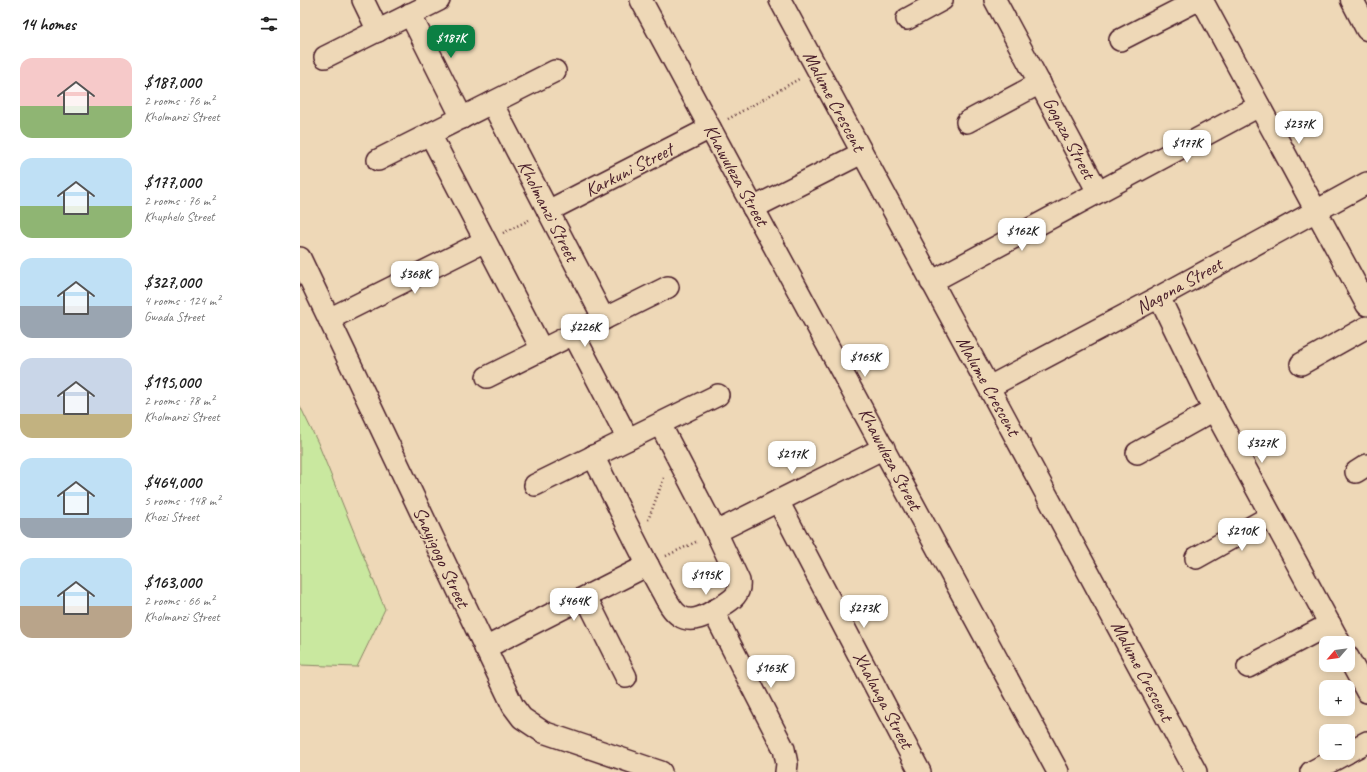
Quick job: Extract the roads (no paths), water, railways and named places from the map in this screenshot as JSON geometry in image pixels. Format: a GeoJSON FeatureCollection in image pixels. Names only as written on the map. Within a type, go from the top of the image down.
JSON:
{"type":"FeatureCollection","features":[{"type":"Feature","properties":{"kind":"street"},"geometry":{"type":"LineString","coordinates":[[362,0],[378,30]]}},
{"type":"Feature","properties":{"kind":"street"},"geometry":{"type":"LineString","coordinates":[[325,57],[439,0]]}},
{"type":"Feature","properties":{"kind":"street","name":"Khawuleza Street"},"geometry":{"type":"LineString","coordinates":[[641,0],[1058,772]]}},
{"type":"Feature","properties":{"kind":"street","name":"Malume Crescent"},"geometry":{"type":"LineString","coordinates":[[780,0],[1196,772]]}},
{"type":"Feature","properties":{"kind":"street"},"geometry":{"type":"LineString","coordinates":[[907,19],[942,0]]}},
{"type":"Feature","properties":{"kind":"street","name":"Gogaza Street"},"geometry":{"type":"LineString","coordinates":[[995,0],[1098,192]]}},
{"type":"Feature","properties":{"kind":"street"},"geometry":{"type":"LineString","coordinates":[[1120,40],[1198,0]]}},
{"type":"Feature","properties":{"kind":"street"},"geometry":{"type":"LineString","coordinates":[[1202,0],[1367,305]]}},
{"type":"Feature","properties":{"kind":"street"},"geometry":{"type":"LineString","coordinates":[[1352,0],[1367,28]]}},
{"type":"Feature","properties":{"kind":"street"},"geometry":{"type":"LineString","coordinates":[[410,14],[462,118]]}},
{"type":"Feature","properties":{"kind":"street"},"geometry":{"type":"LineString","coordinates":[[378,160],[555,71]]}},
{"type":"Feature","properties":{"kind":"street","name":"Gogaza Street"},"geometry":{"type":"LineString","coordinates":[[967,122],[1040,83]]}},
{"type":"Feature","properties":{"kind":"street","name":"Kholmanzi Street"},"geometry":{"type":"LineString","coordinates":[[492,103],[604,319]]}},
{"type":"Feature","properties":{"kind":"street"},"geometry":{"type":"LineString","coordinates":[[931,282],[1259,106]]}},
{"type":"Feature","properties":{"kind":"street","name":"Karkuni Street"},"geometry":{"type":"LineString","coordinates":[[548,211],[710,128]]}},
{"type":"Feature","properties":{"kind":"street"},"geometry":{"type":"LineString","coordinates":[[430,134],[542,350]]}},
{"type":"Feature","properties":{"kind":"street"},"geometry":{"type":"LineString","coordinates":[[753,208],[862,153]]}},
{"type":"Feature","properties":{"kind":"street","name":"Nagona Street"},"geometry":{"type":"LineString","coordinates":[[989,387],[1158,298],[1315,210],[1367,183]]}},
{"type":"Feature","properties":{"kind":"street"},"geometry":{"type":"LineString","coordinates":[[329,320],[486,242]]}},
{"type":"Feature","properties":{"kind":"street","name":"Snayigogo Street"},"geometry":{"type":"LineString","coordinates":[[300,258],[513,706],[522,718],[530,725],[543,732],[661,772]]}},
{"type":"Feature","properties":{"kind":"street"},"geometry":{"type":"LineString","coordinates":[[487,377],[668,287]]}},
{"type":"Feature","properties":{"kind":"street"},"geometry":{"type":"LineString","coordinates":[[1158,298],[1214,410],[1336,636]]}},
{"type":"Feature","properties":{"kind":"street"},"geometry":{"type":"LineString","coordinates":[[1301,364],[1367,328]]}},
{"type":"Feature","properties":{"kind":"street"},"geometry":{"type":"LineString","coordinates":[[574,335],[628,439]]}},
{"type":"Feature","properties":{"kind":"street"},"geometry":{"type":"LineString","coordinates":[[535,485],[718,395]]}},
{"type":"Feature","properties":{"kind":"street"},"geometry":{"type":"LineString","coordinates":[[1137,453],[1214,410]]}},
{"type":"Feature","properties":{"kind":"street"},"geometry":{"type":"LineString","coordinates":[[593,456],[648,565],[669,603],[680,616],[692,619],[713,611],[736,596],[740,586],[737,575],[660,424]]}},
{"type":"Feature","properties":{"kind":"street"},"geometry":{"type":"LineString","coordinates":[[716,532],[884,448]]}},
{"type":"Feature","properties":{"kind":"street","name":"Xhalanga Street"},"geometry":{"type":"LineString","coordinates":[[778,500],[920,772]]}},
{"type":"Feature","properties":{"kind":"street"},"geometry":{"type":"LineString","coordinates":[[1196,558],[1271,516]]}},
{"type":"Feature","properties":{"kind":"street"},"geometry":{"type":"LineString","coordinates":[[485,648],[648,565]]}},
{"type":"Feature","properties":{"kind":"street"},"geometry":{"type":"LineString","coordinates":[[586,597],[626,677]]}},
{"type":"Feature","properties":{"kind":"street"},"geometry":{"type":"LineString","coordinates":[[713,611],[784,749],[787,756],[786,772]]}},
{"type":"Feature","properties":{"kind":"street"},"geometry":{"type":"LineString","coordinates":[[1248,667],[1330,624]]}},
{"type":"Feature","properties":{"kind":"street"},"geometry":{"type":"LineString","coordinates":[[1355,670],[1367,692]]}},
{"type":"Feature","properties":{"kind":"street"},"geometry":{"type":"LineString","coordinates":[[1355,749],[1367,742]]}},
{"type":"Feature","properties":{"kind":"street"},"geometry":{"type":"LineString","coordinates":[[1311,772],[1334,760]]}}]}
